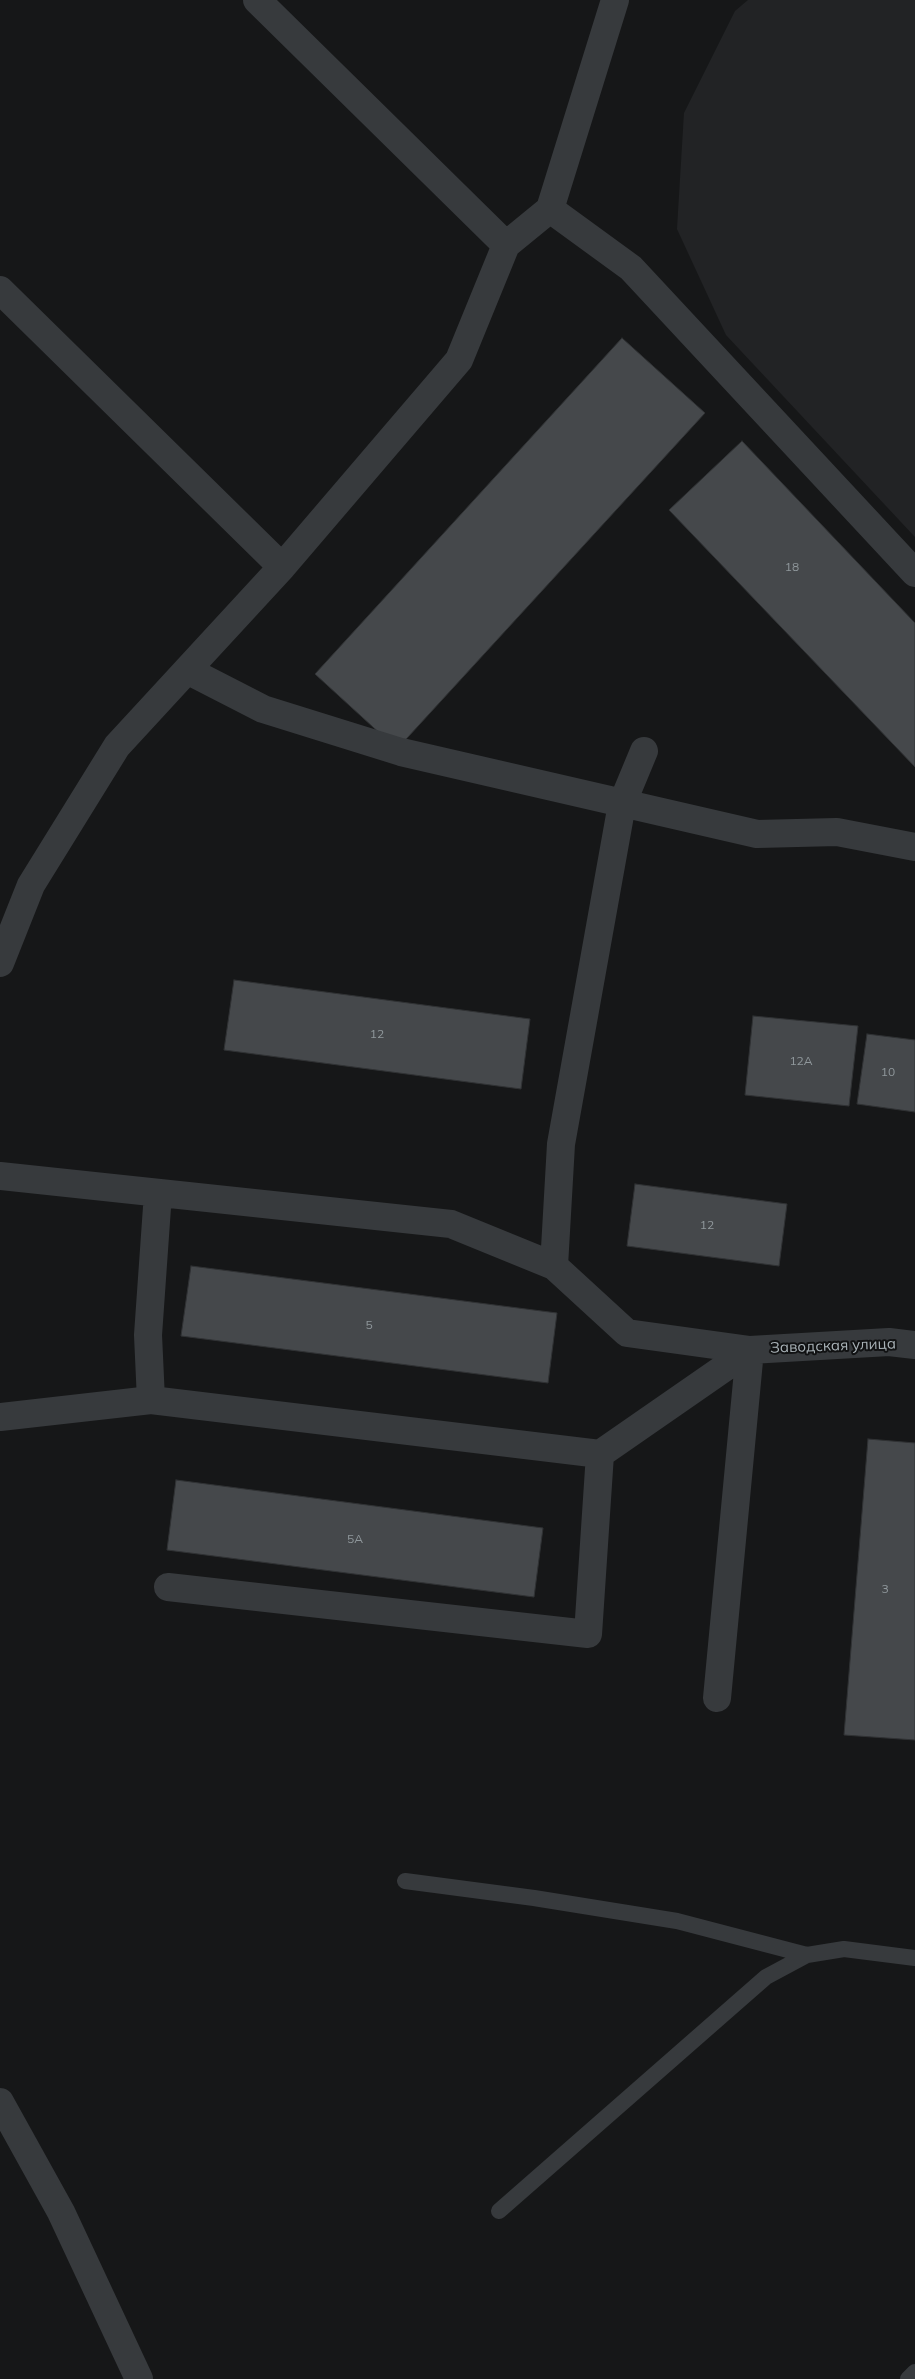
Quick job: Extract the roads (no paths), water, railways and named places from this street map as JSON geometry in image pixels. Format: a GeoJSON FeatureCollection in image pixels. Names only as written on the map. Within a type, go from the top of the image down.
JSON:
{"type":"FeatureCollection","features":[{"type":"Feature","properties":{"kind":"street"},"geometry":{"type":"LineString","coordinates":[[257,0],[506,245]]}},
{"type":"Feature","properties":{"kind":"street"},"geometry":{"type":"LineString","coordinates":[[0,963],[32,885],[117,746],[282,567],[459,360],[506,245],[550,209],[615,0]]}},
{"type":"Feature","properties":{"kind":"street"},"geometry":{"type":"LineString","coordinates":[[550,209],[631,268],[915,573]]}},
{"type":"Feature","properties":{"kind":"street"},"geometry":{"type":"LineString","coordinates":[[0,290],[282,567]]}},
{"type":"Feature","properties":{"kind":"street"},"geometry":{"type":"LineString","coordinates":[[187,670],[263,709],[401,752],[757,834],[837,832],[915,848]]}},
{"type":"Feature","properties":{"kind":"street"},"geometry":{"type":"LineString","coordinates":[[0,1176],[451,1224],[554,1266],[561,1144],[622,804],[644,751]]}},
{"type":"Feature","properties":{"kind":"street"},"geometry":{"type":"LineString","coordinates":[[151,1400],[148,1335],[158,1193]]}},
{"type":"Feature","properties":{"kind":"street","name":"Заводская улица"},"geometry":{"type":"LineString","coordinates":[[554,1266],[627,1333],[750,1350],[889,1342],[915,1344]]}},
{"type":"Feature","properties":{"kind":"street"},"geometry":{"type":"LineString","coordinates":[[0,1417],[151,1400],[600,1454],[750,1350]]}},
{"type":"Feature","properties":{"kind":"street"},"geometry":{"type":"LineString","coordinates":[[717,1698],[750,1350]]}},
{"type":"Feature","properties":{"kind":"street"},"geometry":{"type":"LineString","coordinates":[[168,1587],[588,1634],[600,1454]]}},
{"type":"Feature","properties":{"kind":"street"},"geometry":{"type":"LineString","coordinates":[[0,2102],[61,2212],[139,2379]]}},
{"type":"Feature","properties":{"kind":"lane"},"geometry":{"type":"LineString","coordinates":[[405,1881],[534,1898],[677,1921],[807,1955]]}},
{"type":"Feature","properties":{"kind":"lane"},"geometry":{"type":"LineString","coordinates":[[499,2211],[766,1976],[807,1955],[844,1948],[915,1958]]}},
{"type":"Feature","properties":{"kind":"lane"},"geometry":{"type":"LineString","coordinates":[[908,2379],[915,2372]]}}]}
